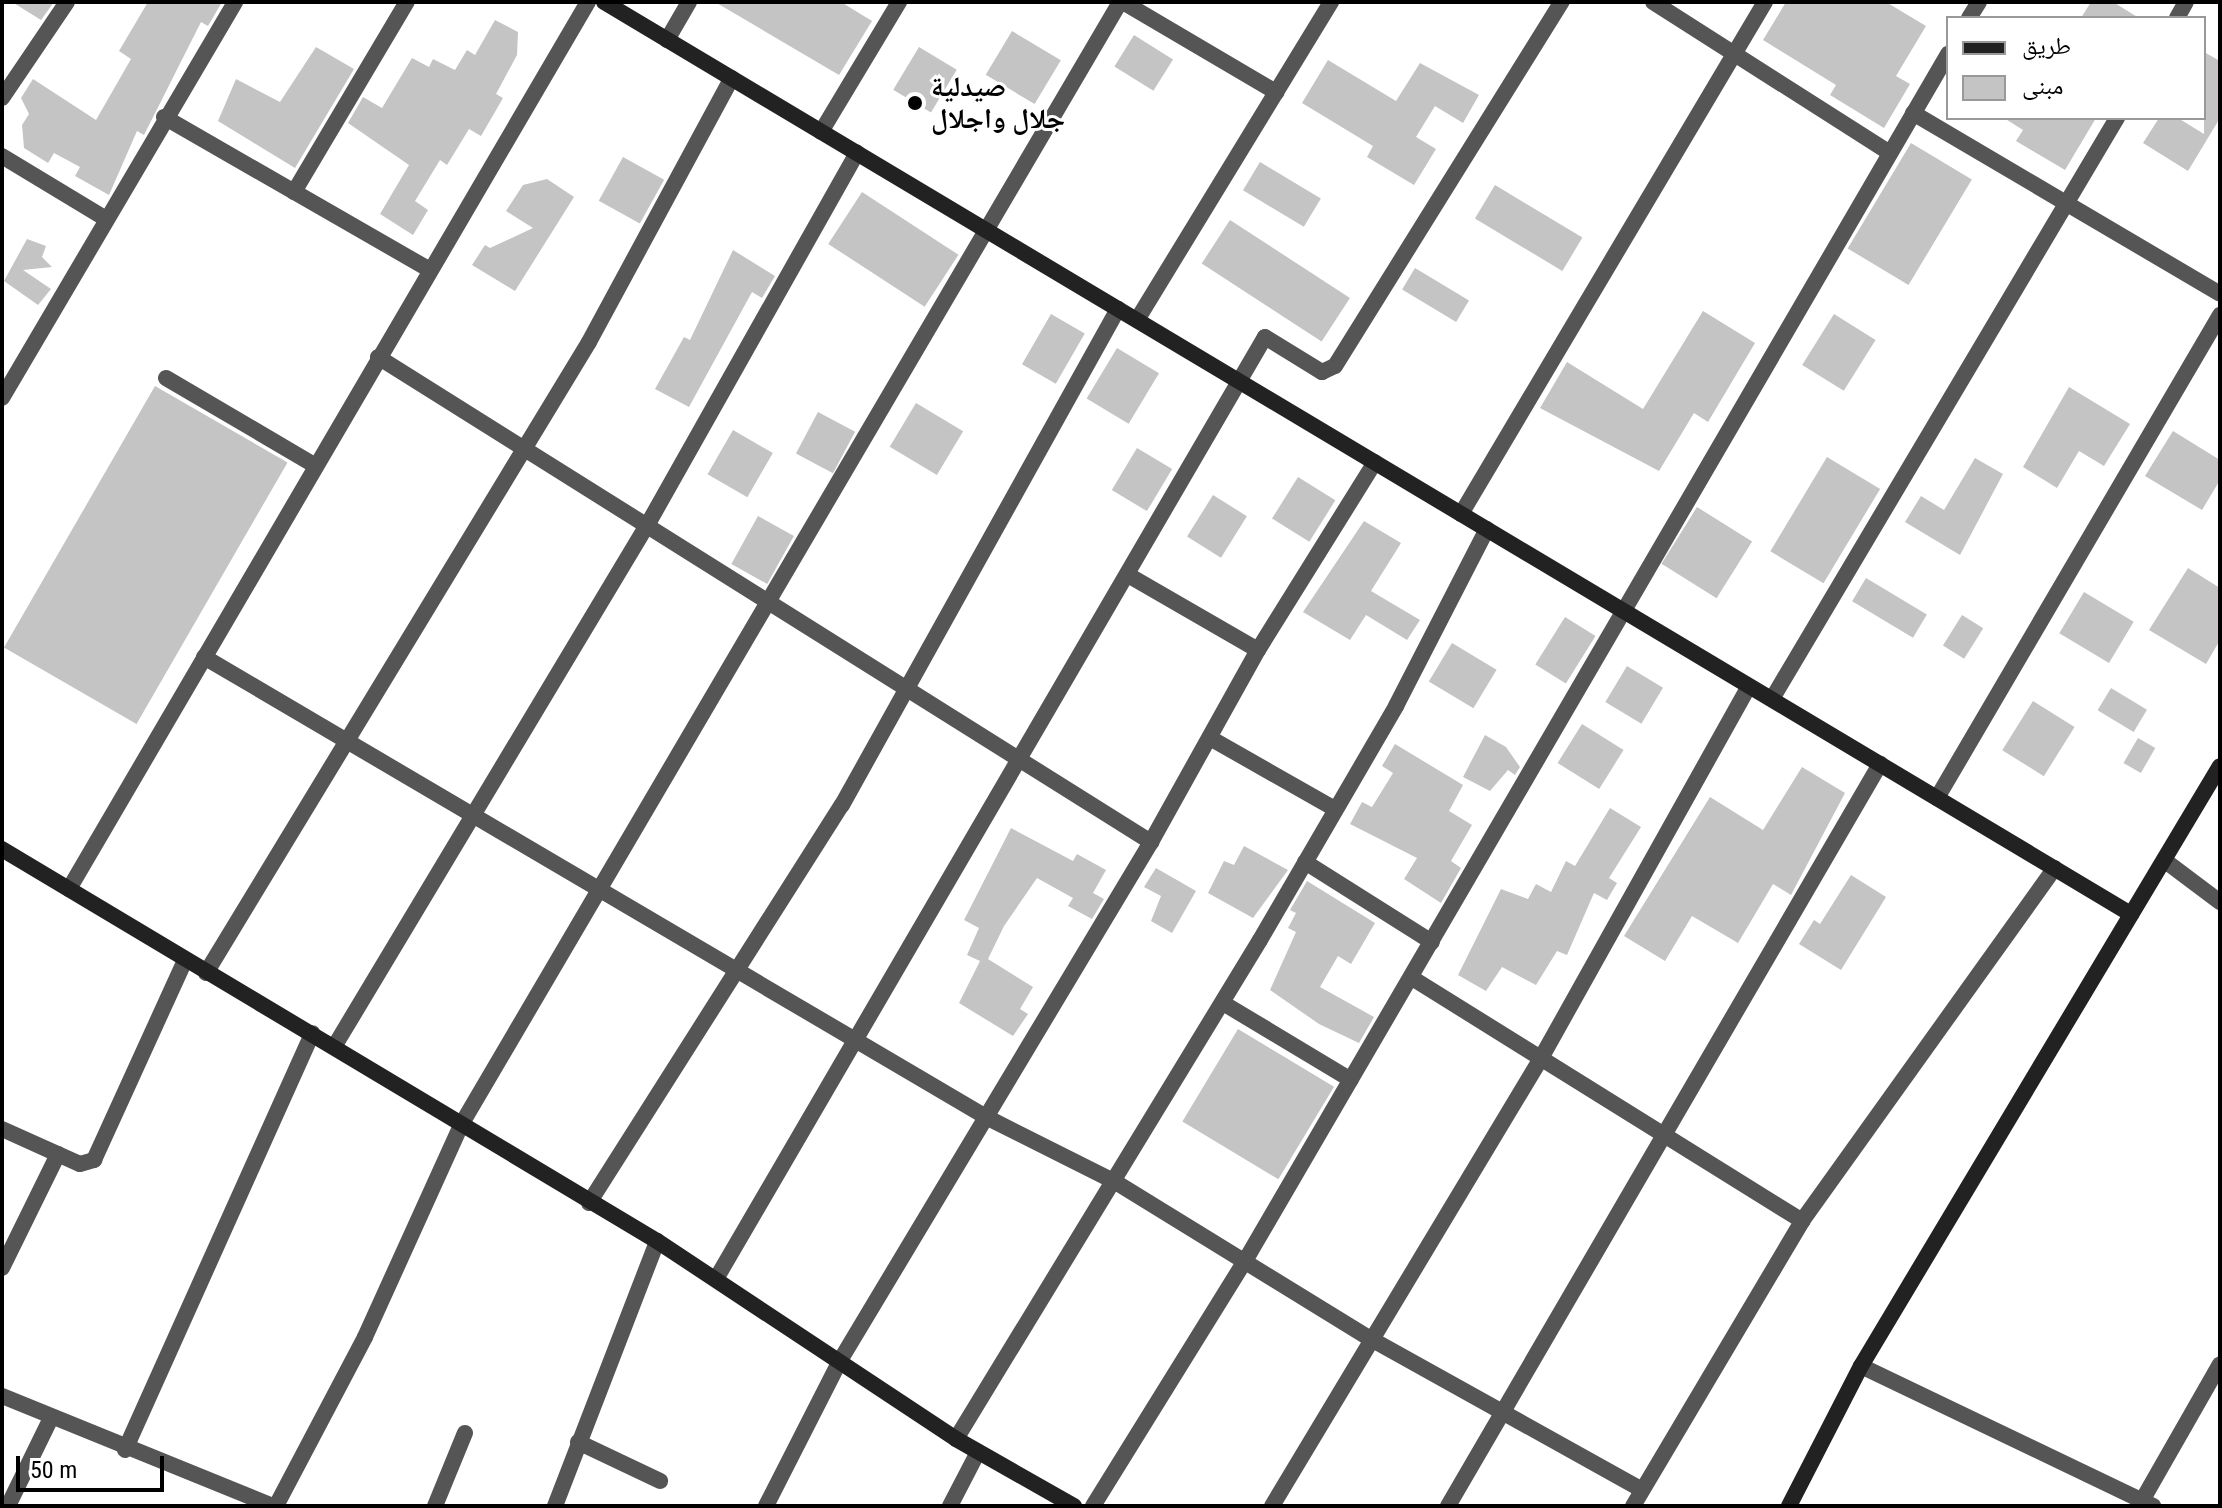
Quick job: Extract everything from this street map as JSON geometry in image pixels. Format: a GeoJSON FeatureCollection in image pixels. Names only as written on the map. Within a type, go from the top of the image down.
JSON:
{"type":"FeatureCollection","features":[{"type":"Feature","properties":{"kind":"street"},"geometry":{"type":"LineString","coordinates":[[2,98],[67,2]]}},
{"type":"Feature","properties":{"kind":"street"},"geometry":{"type":"LineString","coordinates":[[2,398],[164,117],[235,2]]}},
{"type":"Feature","properties":{"kind":"street"},"geometry":{"type":"LineString","coordinates":[[294,192],[407,2]]}},
{"type":"Feature","properties":{"kind":"street"},"geometry":{"type":"LineString","coordinates":[[69,889],[428,269],[588,2]]}},
{"type":"Feature","properties":{"kind":"street"},"geometry":{"type":"LineString","coordinates":[[604,2],[2131,914]]}},
{"type":"Feature","properties":{"kind":"street"},"geometry":{"type":"LineString","coordinates":[[667,40],[689,2]]}},
{"type":"Feature","properties":{"kind":"street"},"geometry":{"type":"LineString","coordinates":[[821,132],[899,2]]}},
{"type":"Feature","properties":{"kind":"street"},"geometry":{"type":"LineString","coordinates":[[2,1396],[125,1450],[275,1506],[365,1337],[461,1125],[1121,2],[1276,92]]}},
{"type":"Feature","properties":{"kind":"street"},"geometry":{"type":"LineString","coordinates":[[1137,320],[1331,2]]}},
{"type":"Feature","properties":{"kind":"street"},"geometry":{"type":"LineString","coordinates":[[716,1279],[1128,575],[1237,380],[1265,337],[1322,372],[1335,366],[1562,2]]}},
{"type":"Feature","properties":{"kind":"street"},"geometry":{"type":"LineString","coordinates":[[1653,2],[1890,153]]}},
{"type":"Feature","properties":{"kind":"street"},"geometry":{"type":"LineString","coordinates":[[1461,514],[1765,2]]}},
{"type":"Feature","properties":{"kind":"street"},"geometry":{"type":"LineString","coordinates":[[1093,1506],[1245,1261],[1412,978],[1621,609],[1946,57]]}},
{"type":"Feature","properties":{"kind":"street"},"geometry":{"type":"LineString","coordinates":[[206,973],[524,446],[732,78]]}},
{"type":"Feature","properties":{"kind":"street"},"geometry":{"type":"LineString","coordinates":[[1913,113],[2220,294]]}},
{"type":"Feature","properties":{"kind":"street"},"geometry":{"type":"LineString","coordinates":[[164,117],[428,269]]}},
{"type":"Feature","properties":{"kind":"street"},"geometry":{"type":"LineString","coordinates":[[1772,699],[2116,120]]}},
{"type":"Feature","properties":{"kind":"street"},"geometry":{"type":"LineString","coordinates":[[334,1047],[473,810],[649,522],[857,153]]}},
{"type":"Feature","properties":{"kind":"street"},"geometry":{"type":"LineString","coordinates":[[2,156],[106,219]]}},
{"type":"Feature","properties":{"kind":"street"},"geometry":{"type":"LineString","coordinates":[[589,1203],[733,970],[842,805],[1118,309]]}},
{"type":"Feature","properties":{"kind":"street"},"geometry":{"type":"LineString","coordinates":[[1937,798],[2220,315]]}},
{"type":"Feature","properties":{"kind":"street"},"geometry":{"type":"LineString","coordinates":[[378,357],[649,522],[1151,842]]}},
{"type":"Feature","properties":{"kind":"street"},"geometry":{"type":"LineString","coordinates":[[166,378],[316,466]]}},
{"type":"Feature","properties":{"kind":"street"},"geometry":{"type":"LineString","coordinates":[[766,1506],[841,1359],[1151,842],[1258,650],[1375,462]]}},
{"type":"Feature","properties":{"kind":"street"},"geometry":{"type":"LineString","coordinates":[[956,1439],[1117,1183],[1223,1003],[1396,706],[1487,529]]}},
{"type":"Feature","properties":{"kind":"street"},"geometry":{"type":"LineString","coordinates":[[1128,575],[1258,650]]}},
{"type":"Feature","properties":{"kind":"street"},"geometry":{"type":"LineString","coordinates":[[204,657],[473,810],[733,970],[988,1118],[1117,1183],[1371,1339],[1642,1490]]}},
{"type":"Feature","properties":{"kind":"street"},"geometry":{"type":"LineString","coordinates":[[1272,1506],[1540,1060],[1749,686]]}},
{"type":"Feature","properties":{"kind":"street"},"geometry":{"type":"LineString","coordinates":[[1210,738],[1335,809]]}},
{"type":"Feature","properties":{"kind":"street"},"geometry":{"type":"LineString","coordinates":[[1448,1506],[1880,764]]}},
{"type":"Feature","properties":{"kind":"street"},"geometry":{"type":"LineString","coordinates":[[1789,1506],[1861,1366],[2220,766]]}},
{"type":"Feature","properties":{"kind":"street"},"geometry":{"type":"LineString","coordinates":[[2,849],[657,1241],[841,1359],[956,1439],[1074,1506]]}},
{"type":"Feature","properties":{"kind":"street"},"geometry":{"type":"LineString","coordinates":[[2164,860],[2220,902]]}},
{"type":"Feature","properties":{"kind":"street"},"geometry":{"type":"LineString","coordinates":[[1305,862],[1432,942]]}},
{"type":"Feature","properties":{"kind":"street"},"geometry":{"type":"LineString","coordinates":[[1633,1506],[1802,1221],[2055,868]]}},
{"type":"Feature","properties":{"kind":"street"},"geometry":{"type":"LineString","coordinates":[[2,1129],[86,1165],[94,1160],[185,960]]}},
{"type":"Feature","properties":{"kind":"street"},"geometry":{"type":"LineString","coordinates":[[1412,978],[1540,1060],[1665,1132],[1802,1221]]}},
{"type":"Feature","properties":{"kind":"street"},"geometry":{"type":"LineString","coordinates":[[1223,1003],[1351,1080]]}},
{"type":"Feature","properties":{"kind":"street"},"geometry":{"type":"LineString","coordinates":[[125,1450],[312,1033]]}},
{"type":"Feature","properties":{"kind":"street"},"geometry":{"type":"LineString","coordinates":[[2,1268],[58,1154]]}},
{"type":"Feature","properties":{"kind":"street"},"geometry":{"type":"LineString","coordinates":[[555,1506],[657,1241]]}},
{"type":"Feature","properties":{"kind":"street"},"geometry":{"type":"LineString","coordinates":[[1861,1366],[2144,1504],[2220,1364]]}},
{"type":"Feature","properties":{"kind":"street"},"geometry":{"type":"LineString","coordinates":[[8,1506],[51,1418]]}},
{"type":"Feature","properties":{"kind":"street"},"geometry":{"type":"LineString","coordinates":[[435,1506],[465,1433]]}},
{"type":"Feature","properties":{"kind":"street"},"geometry":{"type":"LineString","coordinates":[[578,1442],[660,1481]]}},
{"type":"Feature","properties":{"kind":"street"},"geometry":{"type":"LineString","coordinates":[[950,1506],[978,1452]]}},
{"type":"Feature","properties":{"kind":"building"},"geometry":{"type":"Polygon","coordinates":[[[12,2],[54,2],[41,20],[12,2]]]}},
{"type":"Feature","properties":{"kind":"building"},"geometry":{"type":"Polygon","coordinates":[[[148,2],[222,2],[208,26],[201,22],[144,135],[137,131],[109,195],[75,176],[80,167],[54,153],[48,163],[24,148],[22,125],[29,114],[21,98],[33,79],[96,120],[131,59],[119,51],[148,2]]]}},
{"type":"Feature","properties":{"kind":"building"},"geometry":{"type":"Polygon","coordinates":[[[715,2],[841,2],[872,21],[839,75],[715,2]]]}},
{"type":"Feature","properties":{"kind":"building"},"geometry":{"type":"Polygon","coordinates":[[[1786,2],[1886,2],[1926,26],[1896,76],[1910,84],[1884,128],[1830,95],[1836,85],[1763,40],[1786,2]]]}},
{"type":"Feature","properties":{"kind":"building"},"geometry":{"type":"Polygon","coordinates":[[[2091,2],[2113,2],[2136,16],[2082,16],[2091,2]]]}},
{"type":"Feature","properties":{"kind":"building"},"geometry":{"type":"Polygon","coordinates":[[[495,20],[518,32],[517,55],[496,94],[503,98],[481,136],[469,129],[447,165],[440,160],[415,201],[428,210],[413,235],[380,214],[409,165],[348,123],[363,97],[382,108],[412,58],[429,67],[433,59],[455,70],[467,50],[475,55],[495,20]]]}},
{"type":"Feature","properties":{"kind":"building"},"geometry":{"type":"Polygon","coordinates":[[[1012,31],[1061,60],[1035,104],[986,75],[1012,31]]]}},
{"type":"Feature","properties":{"kind":"building"},"geometry":{"type":"Polygon","coordinates":[[[1134,35],[1173,59],[1153,91],[1114,66],[1134,35]]]}},
{"type":"Feature","properties":{"kind":"building"},"geometry":{"type":"Polygon","coordinates":[[[316,47],[354,69],[295,168],[218,121],[236,79],[280,102],[316,47]]]}},
{"type":"Feature","properties":{"kind":"building"},"geometry":{"type":"Polygon","coordinates":[[[919,47],[957,70],[931,113],[893,90],[919,47]]]}},
{"type":"Feature","properties":{"kind":"building"},"geometry":{"type":"Polygon","coordinates":[[[2206,53],[2220,61],[2220,118],[2188,171],[2143,143],[2158,120],[2181,120],[2204,134],[2206,53]]]}},
{"type":"Feature","properties":{"kind":"building"},"geometry":{"type":"Polygon","coordinates":[[[1328,60],[1396,101],[1420,63],[1479,95],[1463,123],[1435,106],[1416,137],[1436,149],[1414,185],[1367,157],[1373,146],[1302,103],[1328,60]]]}},
{"type":"Feature","properties":{"kind":"building"},"geometry":{"type":"Polygon","coordinates":[[[2007,120],[2095,120],[2065,170],[2016,141],[2023,130],[2007,120]]]}},
{"type":"Feature","properties":{"kind":"building"},"geometry":{"type":"Polygon","coordinates":[[[1911,143],[1972,180],[1909,285],[1848,248],[1911,143]]]}},
{"type":"Feature","properties":{"kind":"building"},"geometry":{"type":"Polygon","coordinates":[[[623,157],[664,180],[640,224],[599,201],[623,157]]]}},
{"type":"Feature","properties":{"kind":"building"},"geometry":{"type":"Polygon","coordinates":[[[1260,162],[1321,199],[1304,227],[1243,190],[1260,162]]]}},
{"type":"Feature","properties":{"kind":"building"},"geometry":{"type":"Polygon","coordinates":[[[547,179],[574,197],[515,291],[472,265],[485,245],[490,248],[533,228],[506,211],[523,185],[547,179]]]}},
{"type":"Feature","properties":{"kind":"building"},"geometry":{"type":"Polygon","coordinates":[[[1495,185],[1582,238],[1562,271],[1475,218],[1495,185]]]}},
{"type":"Feature","properties":{"kind":"building"},"geometry":{"type":"Polygon","coordinates":[[[862,192],[958,255],[925,307],[828,244],[862,192]]]}},
{"type":"Feature","properties":{"kind":"building"},"geometry":{"type":"Polygon","coordinates":[[[1230,220],[1350,298],[1322,341],[1202,264],[1230,220]]]}},
{"type":"Feature","properties":{"kind":"building"},"geometry":{"type":"Polygon","coordinates":[[[27,239],[46,246],[42,257],[52,267],[23,270],[51,289],[38,305],[4,281],[27,239]]]}},
{"type":"Feature","properties":{"kind":"building"},"geometry":{"type":"Polygon","coordinates":[[[733,250],[775,276],[762,298],[752,292],[689,407],[655,389],[684,337],[690,340],[733,250]]]}},
{"type":"Feature","properties":{"kind":"building"},"geometry":{"type":"Polygon","coordinates":[[[1415,268],[1469,300],[1456,322],[1402,289],[1415,268]]]}},
{"type":"Feature","properties":{"kind":"building"},"geometry":{"type":"Polygon","coordinates":[[[1703,311],[1755,343],[1708,422],[1694,413],[1659,471],[1540,408],[1567,362],[1643,409],[1703,311]]]}},
{"type":"Feature","properties":{"kind":"building"},"geometry":{"type":"Polygon","coordinates":[[[1051,314],[1085,334],[1056,384],[1022,364],[1051,314]]]}},
{"type":"Feature","properties":{"kind":"building"},"geometry":{"type":"Polygon","coordinates":[[[1834,314],[1876,340],[1844,391],[1802,365],[1834,314]]]}},
{"type":"Feature","properties":{"kind":"building"},"geometry":{"type":"Polygon","coordinates":[[[1117,348],[1159,373],[1129,424],[1087,399],[1117,348]]]}},
{"type":"Feature","properties":{"kind":"building"},"geometry":{"type":"Polygon","coordinates":[[[155,386],[288,462],[137,724],[4,648],[155,386]]]}},
{"type":"Feature","properties":{"kind":"building"},"geometry":{"type":"Polygon","coordinates":[[[2069,387],[2130,424],[2104,466],[2079,451],[2057,488],[2023,467],[2069,387]]]}},
{"type":"Feature","properties":{"kind":"building"},"geometry":{"type":"Polygon","coordinates":[[[916,403],[963,431],[937,475],[890,447],[916,403]]]}},
{"type":"Feature","properties":{"kind":"building"},"geometry":{"type":"Polygon","coordinates":[[[818,412],[855,432],[833,473],[796,453],[818,412]]]}},
{"type":"Feature","properties":{"kind":"building"},"geometry":{"type":"Polygon","coordinates":[[[733,430],[773,453],[747,497],[708,474],[733,430]]]}},
{"type":"Feature","properties":{"kind":"building"},"geometry":{"type":"Polygon","coordinates":[[[2173,431],[2220,460],[2220,480],[2202,510],[2145,476],[2173,431]]]}},
{"type":"Feature","properties":{"kind":"building"},"geometry":{"type":"Polygon","coordinates":[[[1137,448],[1172,469],[1147,511],[1112,490],[1137,448]]]}},
{"type":"Feature","properties":{"kind":"building"},"geometry":{"type":"Polygon","coordinates":[[[1827,457],[1880,489],[1823,583],[1770,551],[1827,457]]]}},
{"type":"Feature","properties":{"kind":"building"},"geometry":{"type":"Polygon","coordinates":[[[1975,458],[2003,474],[1960,555],[1905,522],[1921,496],[1944,510],[1975,458]]]}},
{"type":"Feature","properties":{"kind":"building"},"geometry":{"type":"Polygon","coordinates":[[[1298,477],[1335,500],[1309,542],[1272,519],[1298,477]]]}},
{"type":"Feature","properties":{"kind":"building"},"geometry":{"type":"Polygon","coordinates":[[[1213,495],[1247,516],[1221,558],[1187,537],[1213,495]]]}},
{"type":"Feature","properties":{"kind":"building"},"geometry":{"type":"Polygon","coordinates":[[[1697,507],[1752,541],[1717,598],[1661,564],[1697,507]]]}},
{"type":"Feature","properties":{"kind":"building"},"geometry":{"type":"Polygon","coordinates":[[[758,516],[794,536],[767,584],[731,564],[758,516]]]}},
{"type":"Feature","properties":{"kind":"building"},"geometry":{"type":"Polygon","coordinates":[[[1364,521],[1401,543],[1371,591],[1420,620],[1407,640],[1366,615],[1350,640],[1303,612],[1364,521]]]}},
{"type":"Feature","properties":{"kind":"building"},"geometry":{"type":"Polygon","coordinates":[[[2188,568],[2220,588],[2220,640],[2206,664],[2149,630],[2188,568]]]}},
{"type":"Feature","properties":{"kind":"building"},"geometry":{"type":"Polygon","coordinates":[[[1866,578],[1927,615],[1913,638],[1852,601],[1866,578]]]}},
{"type":"Feature","properties":{"kind":"building"},"geometry":{"type":"Polygon","coordinates":[[[2084,592],[2134,622],[2109,663],[2059,633],[2084,592]]]}},
{"type":"Feature","properties":{"kind":"building"},"geometry":{"type":"Polygon","coordinates":[[[1962,615],[1983,628],[1964,659],[1943,646],[1962,615]]]}},
{"type":"Feature","properties":{"kind":"building"},"geometry":{"type":"Polygon","coordinates":[[[1565,617],[1596,636],[1566,684],[1535,664],[1565,617]]]}},
{"type":"Feature","properties":{"kind":"building"},"geometry":{"type":"Polygon","coordinates":[[[1452,643],[1497,670],[1473,708],[1429,682],[1452,643]]]}},
{"type":"Feature","properties":{"kind":"building"},"geometry":{"type":"Polygon","coordinates":[[[1627,666],[1663,688],[1641,724],[1605,702],[1627,666]]]}},
{"type":"Feature","properties":{"kind":"building"},"geometry":{"type":"Polygon","coordinates":[[[2111,688],[2147,710],[2134,732],[2098,710],[2111,688]]]}},
{"type":"Feature","properties":{"kind":"building"},"geometry":{"type":"Polygon","coordinates":[[[2033,701],[2075,727],[2044,776],[2002,750],[2033,701]]]}},
{"type":"Feature","properties":{"kind":"building"},"geometry":{"type":"Polygon","coordinates":[[[1582,724],[1624,750],[1599,789],[1558,763],[1582,724]]]}},
{"type":"Feature","properties":{"kind":"building"},"geometry":{"type":"Polygon","coordinates":[[[1485,735],[1506,747],[1520,767],[1515,775],[1508,770],[1490,791],[1463,777],[1485,735]]]}},
{"type":"Feature","properties":{"kind":"building"},"geometry":{"type":"Polygon","coordinates":[[[2138,738],[2155,748],[2141,773],[2124,763],[2138,738]]]}},
{"type":"Feature","properties":{"kind":"building"},"geometry":{"type":"Polygon","coordinates":[[[1395,744],[1463,785],[1449,811],[1472,825],[1451,861],[1461,868],[1441,903],[1404,879],[1417,858],[1350,824],[1362,802],[1372,807],[1393,773],[1382,766],[1395,744]]]}},
{"type":"Feature","properties":{"kind":"building"},"geometry":{"type":"Polygon","coordinates":[[[1802,767],[1845,793],[1791,895],[1773,884],[1738,943],[1692,916],[1665,961],[1624,936],[1710,797],[1763,830],[1802,767]]]}},
{"type":"Feature","properties":{"kind":"building"},"geometry":{"type":"Polygon","coordinates":[[[1610,808],[1641,827],[1609,878],[1617,883],[1607,900],[1594,893],[1567,955],[1557,951],[1536,985],[1502,967],[1486,991],[1458,975],[1501,889],[1528,899],[1536,884],[1551,892],[1566,861],[1575,866],[1610,808]]]}},
{"type":"Feature","properties":{"kind":"building"},"geometry":{"type":"Polygon","coordinates":[[[1011,828],[1073,861],[1077,854],[1106,870],[1093,893],[1104,899],[1092,919],[1068,906],[1073,898],[1037,878],[1004,926],[988,959],[1033,987],[1020,1009],[1028,1014],[1013,1036],[959,1003],[980,961],[967,955],[979,928],[964,920],[1011,828]]]}},
{"type":"Feature","properties":{"kind":"building"},"geometry":{"type":"Polygon","coordinates":[[[1244,846],[1288,870],[1253,918],[1208,893],[1224,861],[1234,865],[1244,846]]]}},
{"type":"Feature","properties":{"kind":"building"},"geometry":{"type":"Polygon","coordinates":[[[1156,868],[1196,891],[1172,933],[1151,921],[1161,896],[1144,887],[1156,868]]]}},
{"type":"Feature","properties":{"kind":"building"},"geometry":{"type":"Polygon","coordinates":[[[1851,875],[1886,897],[1841,970],[1799,944],[1814,920],[1820,924],[1851,875]]]}},
{"type":"Feature","properties":{"kind":"building"},"geometry":{"type":"Polygon","coordinates":[[[1307,881],[1375,923],[1351,964],[1338,956],[1320,987],[1374,1017],[1359,1043],[1319,1024],[1270,990],[1296,932],[1288,928],[1296,913],[1290,910],[1307,881]]]}},
{"type":"Feature","properties":{"kind":"building"},"geometry":{"type":"Polygon","coordinates":[[[1238,1029],[1334,1087],[1278,1179],[1182,1122],[1238,1029]]]}},
{"type":"Feature","properties":{"kind":"place","name":"صيدلية جلال واجلال"},"geometry":{"type":"Point","coordinates":[915,103]}}]}
